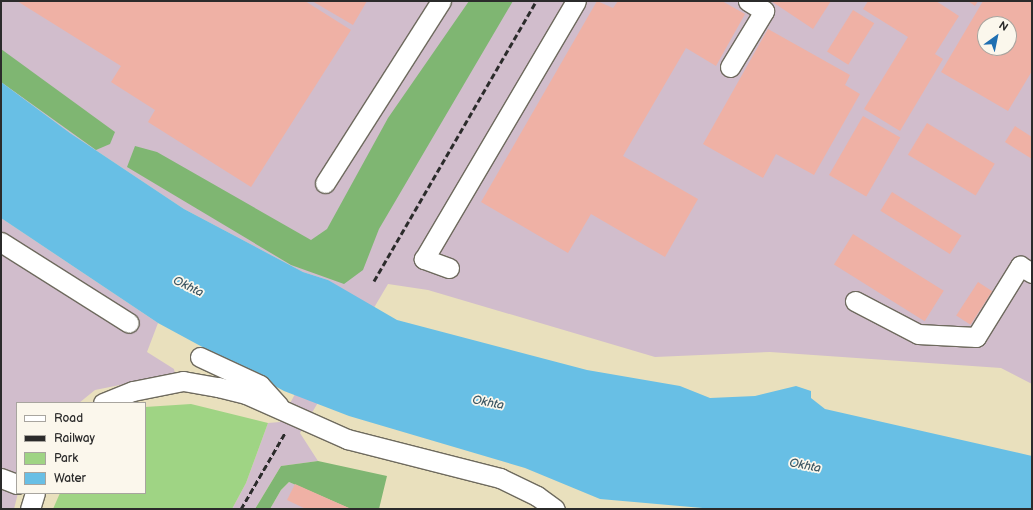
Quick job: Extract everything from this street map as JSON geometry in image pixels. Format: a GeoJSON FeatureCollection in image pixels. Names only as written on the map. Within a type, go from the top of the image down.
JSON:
{"type":"FeatureCollection","features":[{"type":"Feature","properties":{"kind":"street"},"geometry":{"type":"LineString","coordinates":[[325,183],[441,1]]}},
{"type":"Feature","properties":{"kind":"street"},"geometry":{"type":"LineString","coordinates":[[449,268],[424,259],[576,1]]}},
{"type":"Feature","properties":{"kind":"street"},"geometry":{"type":"LineString","coordinates":[[730,67],[764,11],[748,1]]}},
{"type":"Feature","properties":{"kind":"street"},"geometry":{"type":"LineString","coordinates":[[1,242],[128,324]]}},
{"type":"Feature","properties":{"kind":"street"},"geometry":{"type":"LineString","coordinates":[[855,301],[918,334],[976,337],[1020,266],[1032,273]]}},
{"type":"Feature","properties":{"kind":"street"},"geometry":{"type":"LineString","coordinates":[[200,357],[260,385],[282,410]]}},
{"type":"Feature","properties":{"kind":"street"},"geometry":{"type":"LineString","coordinates":[[106,402],[133,392],[183,381],[202,383],[246,394],[347,439],[500,478],[537,496],[555,509]]}},
{"type":"Feature","properties":{"kind":"street"},"geometry":{"type":"LineString","coordinates":[[1,478],[16,484]]}},
{"type":"Feature","properties":{"kind":"street"},"geometry":{"type":"LineString","coordinates":[[30,509],[35,494]]}},
{"type":"Feature","properties":{"kind":"shaded area"},"geometry":{"type":"Polygon","coordinates":[[[1,1],[1032,1],[1032,384],[1001,368],[770,352],[655,357],[428,290],[388,284],[300,433],[318,461],[281,466],[255,509],[232,509],[246,483],[268,423],[280,422],[347,297],[328,280],[303,272],[184,209],[70,133],[1,82],[1,1]]]}},
{"type":"Feature","properties":{"kind":"shaded area"},"geometry":{"type":"Polygon","coordinates":[[[1,218],[158,323],[147,352],[174,369],[175,374],[95,390],[80,402],[16,402],[16,494],[18,494],[14,509],[1,509],[1,218]]]}},
{"type":"Feature","properties":{"kind":"shaded area"},"geometry":{"type":"Polygon","coordinates":[[[289,482],[351,509],[270,509],[281,490],[289,482]]]}},
{"type":"Feature","properties":{"kind":"green space"},"geometry":{"type":"Polygon","coordinates":[[[469,1],[513,1],[379,229],[363,270],[344,284],[291,265],[127,167],[135,146],[157,152],[311,240],[327,229],[388,118],[469,1]]]}},
{"type":"Feature","properties":{"kind":"green space"},"geometry":{"type":"Polygon","coordinates":[[[1,49],[115,132],[110,144],[96,150],[1,82],[1,49]]]}},
{"type":"Feature","properties":{"kind":"green space"},"geometry":{"type":"Polygon","coordinates":[[[191,404],[268,423],[246,483],[232,509],[53,509],[60,494],[146,494],[146,407],[191,404]]]}},
{"type":"Feature","properties":{"kind":"green space"},"geometry":{"type":"Polygon","coordinates":[[[318,461],[387,476],[379,509],[351,509],[289,482],[281,490],[270,509],[255,509],[281,466],[318,461]]]}},
{"type":"Feature","properties":{"kind":"water","name":"Okhta"},"geometry":{"type":"Polygon","coordinates":[[[1,82],[70,133],[184,209],[303,272],[328,280],[397,320],[587,370],[680,386],[710,398],[755,396],[796,386],[811,391],[811,398],[825,409],[1032,456],[1032,509],[714,509],[600,499],[525,468],[349,416],[284,391],[158,323],[1,218],[1,82]]]}},
{"type":"Feature","properties":{"kind":"building"},"geometry":{"type":"Polygon","coordinates":[[[17,1],[305,1],[351,30],[251,187],[148,122],[155,110],[111,82],[121,66],[17,1]]]}},
{"type":"Feature","properties":{"kind":"building"},"geometry":{"type":"Polygon","coordinates":[[[312,1],[367,1],[353,25],[312,1]]]}},
{"type":"Feature","properties":{"kind":"building"},"geometry":{"type":"Polygon","coordinates":[[[597,1],[613,8],[618,1],[722,1],[745,14],[716,66],[686,48],[623,156],[698,199],[665,257],[591,214],[568,253],[481,202],[597,1]]]}},
{"type":"Feature","properties":{"kind":"building"},"geometry":{"type":"Polygon","coordinates":[[[771,1],[831,1],[813,29],[771,1]]]}},
{"type":"Feature","properties":{"kind":"building"},"geometry":{"type":"Polygon","coordinates":[[[868,1],[936,1],[959,16],[935,54],[943,59],[900,131],[864,109],[908,37],[863,9],[868,1]]]}},
{"type":"Feature","properties":{"kind":"building"},"geometry":{"type":"Polygon","coordinates":[[[968,1],[978,1],[975,6],[968,1]]]}},
{"type":"Feature","properties":{"kind":"building"},"geometry":{"type":"Polygon","coordinates":[[[983,1],[1032,1],[1032,71],[1008,111],[941,72],[983,1]]]}},
{"type":"Feature","properties":{"kind":"building"},"geometry":{"type":"Polygon","coordinates":[[[853,10],[874,23],[848,65],[827,52],[853,10]]]}},
{"type":"Feature","properties":{"kind":"building"},"geometry":{"type":"Polygon","coordinates":[[[768,29],[850,75],[845,85],[860,94],[814,175],[776,154],[763,178],[703,144],[768,29]]]}},
{"type":"Feature","properties":{"kind":"building"},"geometry":{"type":"Polygon","coordinates":[[[863,116],[900,138],[866,196],[829,175],[863,116]]]}},
{"type":"Feature","properties":{"kind":"building"},"geometry":{"type":"Polygon","coordinates":[[[927,123],[995,164],[976,195],[908,155],[927,123]]]}},
{"type":"Feature","properties":{"kind":"building"},"geometry":{"type":"Polygon","coordinates":[[[1015,126],[1032,137],[1032,159],[1005,142],[1015,126]]]}},
{"type":"Feature","properties":{"kind":"building"},"geometry":{"type":"Polygon","coordinates":[[[892,192],[962,235],[950,254],[880,211],[892,192]]]}},
{"type":"Feature","properties":{"kind":"building"},"geometry":{"type":"Polygon","coordinates":[[[853,234],[944,291],[925,321],[834,265],[853,234]]]}},
{"type":"Feature","properties":{"kind":"building"},"geometry":{"type":"Polygon","coordinates":[[[978,282],[992,291],[970,325],[956,316],[978,282]]]}},
{"type":"Feature","properties":{"kind":"building"},"geometry":{"type":"Polygon","coordinates":[[[295,484],[351,509],[306,509],[287,500],[295,484]]]}},
{"type":"Feature","properties":{"kind":"railway"},"geometry":{"type":"LineString","coordinates":[[374,281],[536,1]]}},
{"type":"Feature","properties":{"kind":"railway"},"geometry":{"type":"LineString","coordinates":[[241,509],[285,433]]}}]}
